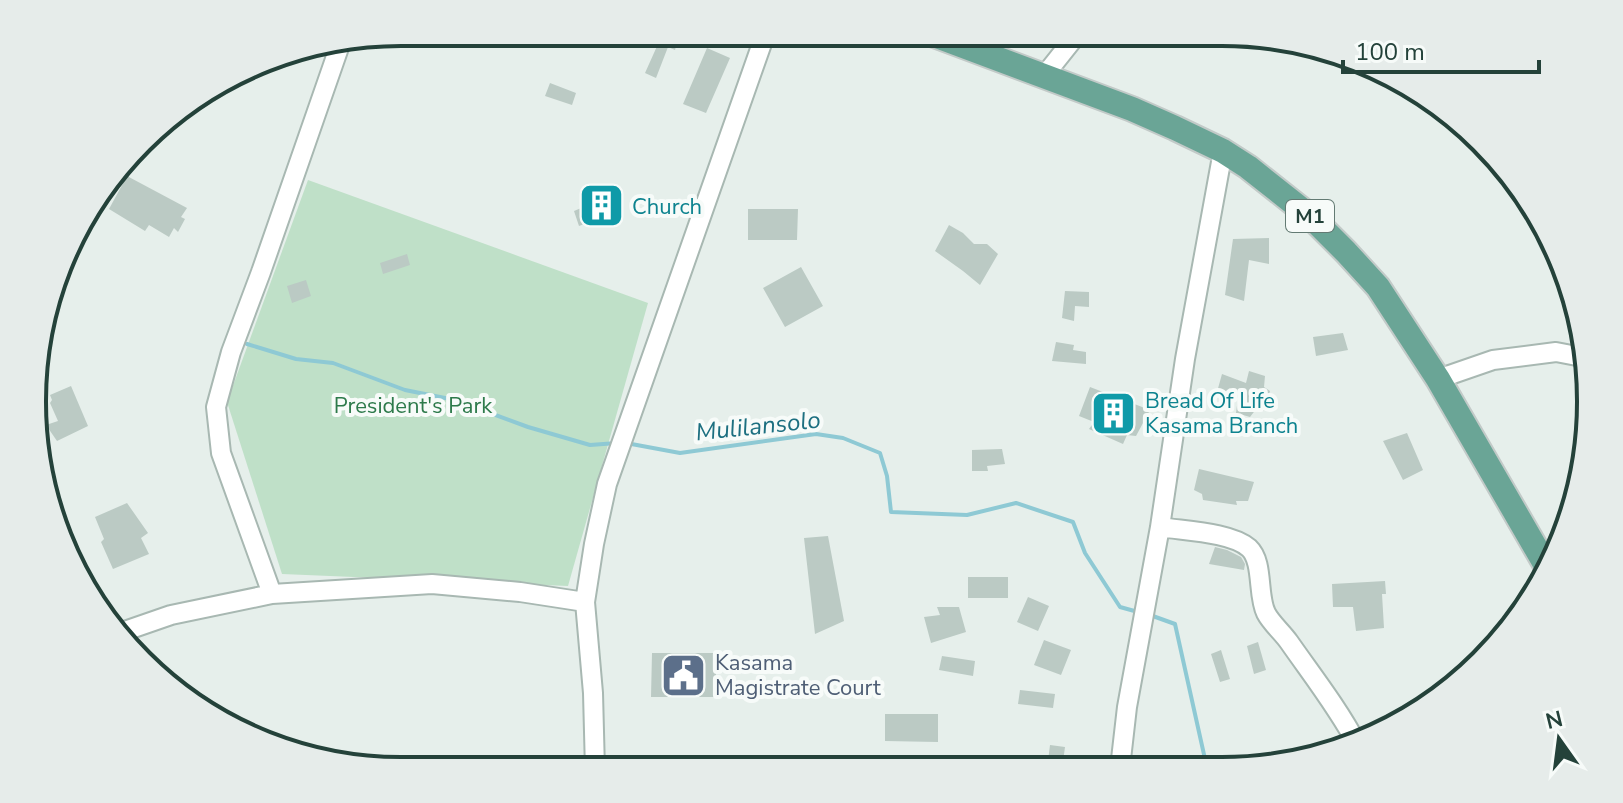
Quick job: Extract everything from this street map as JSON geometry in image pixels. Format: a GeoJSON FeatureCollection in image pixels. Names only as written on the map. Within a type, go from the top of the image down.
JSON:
{"type":"FeatureCollection","features":[{"type":"Feature","properties":{"kind":"main road","name":"M1"},"geometry":{"type":"LineString","coordinates":[[964,46],[1132,109],[1223,151],[1279,190],[1311,217],[1378,287],[1438,379],[1541,557]]}},
{"type":"Feature","properties":{"kind":"street"},"geometry":{"type":"LineString","coordinates":[[595,757],[585,602],[607,484],[761,46]]}},
{"type":"Feature","properties":{"kind":"street"},"geometry":{"type":"LineString","coordinates":[[1044,76],[1068,46]]}},
{"type":"Feature","properties":{"kind":"street"},"geometry":{"type":"LineString","coordinates":[[272,594],[221,453],[216,407],[231,352],[338,52]]}},
{"type":"Feature","properties":{"kind":"street"},"geometry":{"type":"LineString","coordinates":[[1121,757],[1185,359],[1223,151]]}},
{"type":"Feature","properties":{"kind":"street"},"geometry":{"type":"LineString","coordinates":[[1438,379],[1493,360],[1556,352],[1574,355]]}},
{"type":"Feature","properties":{"kind":"street"},"geometry":{"type":"LineString","coordinates":[[1160,527],[1222,537],[1250,549],[1254,555],[1265,611],[1323,689],[1350,733]]}},
{"type":"Feature","properties":{"kind":"street"},"geometry":{"type":"LineString","coordinates":[[129,630],[171,615],[272,594],[432,584],[585,602]]}},
{"type":"Feature","properties":{"kind":"green space","name":"President's Park"},"geometry":{"type":"Polygon","coordinates":[[[308,180],[648,303],[568,586],[282,574],[227,402],[308,180]]]}},
{"type":"Feature","properties":{"kind":"building"},"geometry":{"type":"Polygon","coordinates":[[[657,46],[676,46],[675,50],[668,47],[656,78],[645,73],[657,46]]]}},
{"type":"Feature","properties":{"kind":"building"},"geometry":{"type":"Polygon","coordinates":[[[707,48],[730,58],[706,113],[683,104],[707,48]]]}},
{"type":"Feature","properties":{"kind":"building"},"geometry":{"type":"Polygon","coordinates":[[[550,83],[576,93],[572,105],[545,96],[550,83]]]}},
{"type":"Feature","properties":{"kind":"building"},"geometry":{"type":"Polygon","coordinates":[[[127,176],[187,208],[181,217],[185,219],[178,232],[174,228],[169,237],[149,225],[145,231],[109,209],[127,176]]]}},
{"type":"Feature","properties":{"kind":"building","name":"Church"},"geometry":{"type":"Polygon","coordinates":[[[610,196],[616,210],[612,212],[615,221],[605,224],[603,217],[579,226],[574,211],[610,196]]]}},
{"type":"Feature","properties":{"kind":"building"},"geometry":{"type":"Polygon","coordinates":[[[748,209],[798,209],[797,240],[748,240],[748,209]]]}},
{"type":"Feature","properties":{"kind":"building"},"geometry":{"type":"Polygon","coordinates":[[[949,225],[974,244],[987,244],[998,254],[980,285],[935,251],[949,225]]]}},
{"type":"Feature","properties":{"kind":"building"},"geometry":{"type":"Polygon","coordinates":[[[1269,238],[1269,264],[1249,260],[1244,301],[1225,295],[1233,239],[1269,238]]]}},
{"type":"Feature","properties":{"kind":"building"},"geometry":{"type":"Polygon","coordinates":[[[407,254],[410,265],[383,274],[380,263],[407,254]]]}},
{"type":"Feature","properties":{"kind":"building"},"geometry":{"type":"Polygon","coordinates":[[[801,267],[823,306],[785,327],[763,288],[801,267]]]}},
{"type":"Feature","properties":{"kind":"building"},"geometry":{"type":"Polygon","coordinates":[[[306,280],[311,296],[292,303],[287,286],[306,280]]]}},
{"type":"Feature","properties":{"kind":"building"},"geometry":{"type":"Polygon","coordinates":[[[1065,291],[1089,292],[1089,307],[1075,306],[1074,321],[1062,318],[1065,291]]]}},
{"type":"Feature","properties":{"kind":"building"},"geometry":{"type":"Polygon","coordinates":[[[1343,333],[1348,350],[1316,356],[1313,337],[1343,333]]]}},
{"type":"Feature","properties":{"kind":"building"},"geometry":{"type":"Polygon","coordinates":[[[1056,342],[1074,345],[1073,350],[1086,352],[1086,364],[1052,361],[1056,342]]]}},
{"type":"Feature","properties":{"kind":"building"},"geometry":{"type":"Polygon","coordinates":[[[1249,371],[1265,376],[1264,387],[1270,391],[1264,411],[1257,408],[1250,417],[1236,413],[1238,398],[1217,392],[1222,374],[1246,383],[1249,371]]]}},
{"type":"Feature","properties":{"kind":"building"},"geometry":{"type":"Polygon","coordinates":[[[71,386],[88,426],[57,441],[47,427],[58,421],[50,395],[71,386]]]}},
{"type":"Feature","properties":{"kind":"building","name":"Bread Of Life Kasama Branch"},"geometry":{"type":"Polygon","coordinates":[[[1090,387],[1150,410],[1136,436],[1127,435],[1123,444],[1089,429],[1094,422],[1079,416],[1090,387]]]}},
{"type":"Feature","properties":{"kind":"building"},"geometry":{"type":"Polygon","coordinates":[[[1407,433],[1423,470],[1403,480],[1383,441],[1407,433]]]}},
{"type":"Feature","properties":{"kind":"building"},"geometry":{"type":"Polygon","coordinates":[[[1002,449],[1005,464],[987,466],[988,471],[972,471],[972,450],[1002,449]]]}},
{"type":"Feature","properties":{"kind":"building"},"geometry":{"type":"Polygon","coordinates":[[[1199,469],[1254,482],[1248,501],[1236,501],[1237,505],[1203,500],[1202,494],[1194,490],[1199,469]]]}},
{"type":"Feature","properties":{"kind":"building"},"geometry":{"type":"Polygon","coordinates":[[[127,503],[148,533],[141,538],[149,554],[113,569],[101,542],[104,539],[95,517],[127,503]]]}},
{"type":"Feature","properties":{"kind":"building"},"geometry":{"type":"Polygon","coordinates":[[[828,536],[844,621],[815,634],[804,538],[828,536]]]}},
{"type":"Feature","properties":{"kind":"building"},"geometry":{"type":"Polygon","coordinates":[[[1215,547],[1241,557],[1244,570],[1209,564],[1215,547]]]}},
{"type":"Feature","properties":{"kind":"building"},"geometry":{"type":"Polygon","coordinates":[[[968,577],[1008,577],[1008,598],[968,598],[968,577]]]}},
{"type":"Feature","properties":{"kind":"building"},"geometry":{"type":"Polygon","coordinates":[[[1385,581],[1386,594],[1382,594],[1384,628],[1356,631],[1353,607],[1333,607],[1332,584],[1385,581]]]}},
{"type":"Feature","properties":{"kind":"building"},"geometry":{"type":"Polygon","coordinates":[[[1028,597],[1049,606],[1038,631],[1017,622],[1028,597]]]}},
{"type":"Feature","properties":{"kind":"building"},"geometry":{"type":"Polygon","coordinates":[[[937,607],[959,607],[966,632],[931,643],[924,617],[940,615],[937,607]]]}},
{"type":"Feature","properties":{"kind":"building"},"geometry":{"type":"Polygon","coordinates":[[[1044,640],[1071,650],[1061,675],[1034,665],[1044,640]]]}},
{"type":"Feature","properties":{"kind":"building"},"geometry":{"type":"Polygon","coordinates":[[[1258,642],[1266,670],[1254,674],[1247,646],[1258,642]]]}},
{"type":"Feature","properties":{"kind":"building"},"geometry":{"type":"Polygon","coordinates":[[[1221,650],[1230,679],[1220,682],[1211,654],[1221,650]]]}},
{"type":"Feature","properties":{"kind":"building","name":"Kasama Magistrate Court"},"geometry":{"type":"Polygon","coordinates":[[[652,653],[716,653],[716,697],[651,697],[652,653]]]}},
{"type":"Feature","properties":{"kind":"building"},"geometry":{"type":"Polygon","coordinates":[[[942,656],[975,661],[973,676],[939,670],[942,656]]]}},
{"type":"Feature","properties":{"kind":"building"},"geometry":{"type":"Polygon","coordinates":[[[1020,690],[1055,694],[1053,708],[1018,704],[1020,690]]]}},
{"type":"Feature","properties":{"kind":"building"},"geometry":{"type":"Polygon","coordinates":[[[885,714],[938,714],[938,742],[885,741],[885,714]]]}},
{"type":"Feature","properties":{"kind":"building"},"geometry":{"type":"Polygon","coordinates":[[[1050,745],[1065,747],[1064,757],[1048,757],[1050,745]]]}},
{"type":"Feature","properties":{"kind":"waterway","name":"Mulilansolo"},"geometry":{"type":"LineString","coordinates":[[247,344],[296,359],[333,363],[405,390],[455,400],[528,427],[590,445],[617,443]]}},
{"type":"Feature","properties":{"kind":"waterway","name":"Mulilansolo"},"geometry":{"type":"LineString","coordinates":[[626,443],[680,453],[816,434],[843,438],[880,453],[887,476],[891,512],[967,515],[1016,503],[1073,522],[1085,553],[1120,607],[1138,612]]}},
{"type":"Feature","properties":{"kind":"waterway","name":"Mulilansolo"},"geometry":{"type":"LineString","coordinates":[[1150,615],[1175,624],[1205,757]]}},
{"type":"Feature","properties":{"kind":"place","name":"Church"},"geometry":{"type":"Point","coordinates":[601,206]}},
{"type":"Feature","properties":{"kind":"place","name":"Bread Of Life Kasama Branch"},"geometry":{"type":"Point","coordinates":[1114,413]}},
{"type":"Feature","properties":{"kind":"place","name":"Kasama Magistrate Court"},"geometry":{"type":"Point","coordinates":[684,675]}}]}
